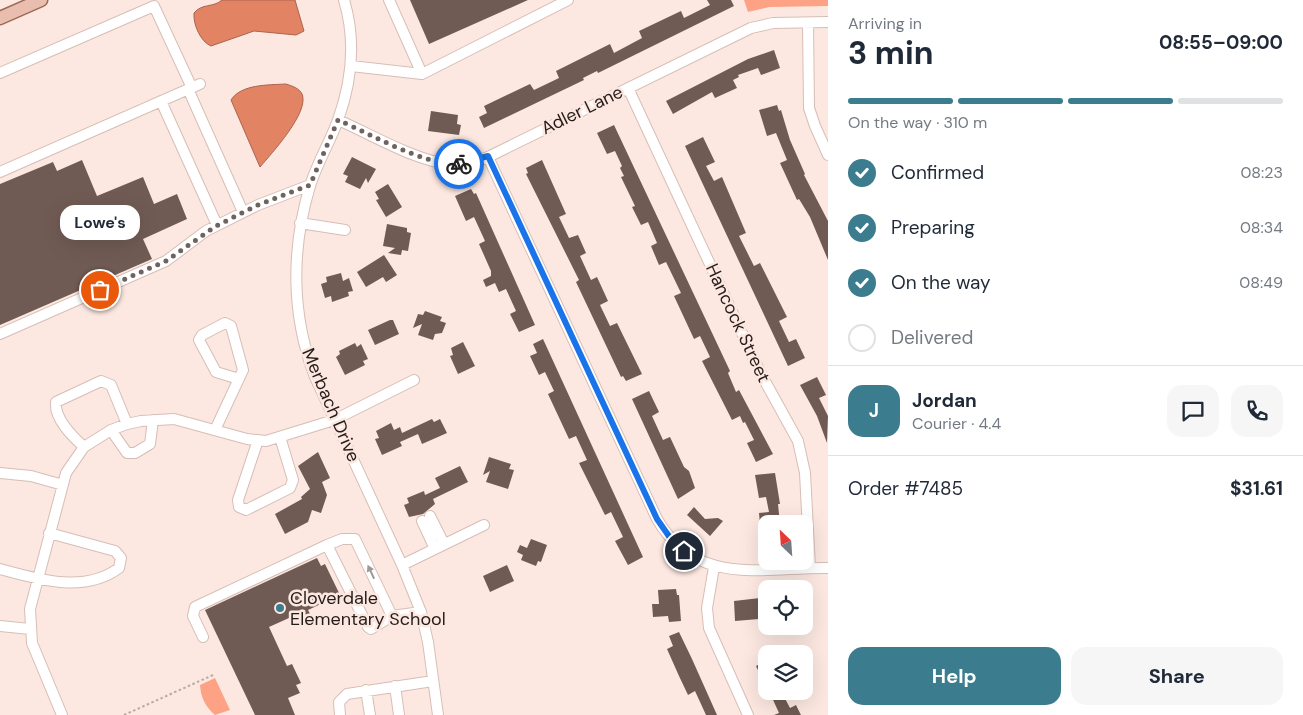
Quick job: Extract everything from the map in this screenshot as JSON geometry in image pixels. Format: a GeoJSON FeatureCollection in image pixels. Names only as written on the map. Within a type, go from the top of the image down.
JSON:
{"type":"FeatureCollection","features":[{"type":"Feature","properties":{"kind":"main road"},"geometry":{"type":"LineString","coordinates":[[0,18],[41,0]]}},
{"type":"Feature","properties":{"kind":"street","name":"Merbach Drive"},"geometry":{"type":"LineString","coordinates":[[344,0],[349,20],[351,66],[347,88],[338,120],[310,185],[300,222],[296,279],[302,332],[313,372],[402,565],[421,612],[438,715]]}},
{"type":"Feature","properties":{"kind":"street"},"geometry":{"type":"LineString","coordinates":[[390,0],[422,74]]}},
{"type":"Feature","properties":{"kind":"street"},"geometry":{"type":"LineString","coordinates":[[351,66],[422,74],[568,0]]}},
{"type":"Feature","properties":{"kind":"street"},"geometry":{"type":"LineString","coordinates":[[0,73],[154,6],[193,87],[243,212]]}},
{"type":"Feature","properties":{"kind":"street","name":"Adler Lane"},"geometry":{"type":"LineString","coordinates":[[338,120],[425,159],[450,164],[466,164],[488,156],[751,28],[773,23],[828,22]]}},
{"type":"Feature","properties":{"kind":"street"},"geometry":{"type":"LineString","coordinates":[[808,23],[810,108],[814,126],[828,155]]}},
{"type":"Feature","properties":{"kind":"street"},"geometry":{"type":"LineString","coordinates":[[0,172],[193,87]]}},
{"type":"Feature","properties":{"kind":"street","name":"Hancock Street"},"geometry":{"type":"LineString","coordinates":[[628,88],[761,374],[798,441],[805,473],[807,515]]}},
{"type":"Feature","properties":{"kind":"street"},"geometry":{"type":"LineString","coordinates":[[161,101],[216,226]]}},
{"type":"Feature","properties":{"kind":"street"},"geometry":{"type":"LineString","coordinates":[[488,156],[657,519],[668,536],[684,551],[714,567],[752,572],[781,570]]}},
{"type":"Feature","properties":{"kind":"street"},"geometry":{"type":"LineString","coordinates":[[0,334],[166,261],[216,226],[243,212],[310,185]]}},
{"type":"Feature","properties":{"kind":"street"},"geometry":{"type":"LineString","coordinates":[[300,222],[345,230]]}},
{"type":"Feature","properties":{"kind":"street"},"geometry":{"type":"LineString","coordinates":[[214,430],[239,379],[243,370],[231,326],[225,323],[202,335],[199,340],[216,372],[239,379]]}},
{"type":"Feature","properties":{"kind":"street"},"geometry":{"type":"LineString","coordinates":[[62,715],[37,662],[30,629],[30,609],[66,473],[84,447],[111,430],[127,424],[174,419],[266,442],[334,420],[414,380]]}},
{"type":"Feature","properties":{"kind":"street"},"geometry":{"type":"LineString","coordinates":[[84,447],[70,434],[55,408],[56,402],[101,381],[108,382],[127,424]]}},
{"type":"Feature","properties":{"kind":"street"},"geometry":{"type":"LineString","coordinates":[[111,430],[127,452],[135,453],[150,444],[153,420]]}},
{"type":"Feature","properties":{"kind":"street"},"geometry":{"type":"LineString","coordinates":[[258,440],[238,500],[239,507],[246,510],[290,488],[293,480],[280,436]]}},
{"type":"Feature","properties":{"kind":"street"},"geometry":{"type":"LineString","coordinates":[[0,473],[31,476],[63,485]]}},
{"type":"Feature","properties":{"kind":"street"},"geometry":{"type":"LineString","coordinates":[[426,519],[440,547]]}},
{"type":"Feature","properties":{"kind":"street"},"geometry":{"type":"LineString","coordinates":[[402,565],[484,525]]}},
{"type":"Feature","properties":{"kind":"street"},"geometry":{"type":"LineString","coordinates":[[0,569],[37,579],[73,582],[97,579],[118,568],[121,558],[115,551],[49,533]]}},
{"type":"Feature","properties":{"kind":"street"},"geometry":{"type":"LineString","coordinates":[[203,637],[192,612],[195,606],[342,539],[356,539],[392,616]]}},
{"type":"Feature","properties":{"kind":"street"},"geometry":{"type":"LineString","coordinates":[[327,545],[365,625],[371,629],[392,616],[421,612]]}},
{"type":"Feature","properties":{"kind":"street"},"geometry":{"type":"LineString","coordinates":[[714,567],[707,608],[710,628],[748,715]]}},
{"type":"Feature","properties":{"kind":"street"},"geometry":{"type":"LineString","coordinates":[[813,568],[828,568]]}},
{"type":"Feature","properties":{"kind":"street"},"geometry":{"type":"LineString","coordinates":[[0,626],[30,629]]}},
{"type":"Feature","properties":{"kind":"street"},"geometry":{"type":"LineString","coordinates":[[340,715],[339,702],[342,696],[366,690],[433,681]]}},
{"type":"Feature","properties":{"kind":"street"},"geometry":{"type":"LineString","coordinates":[[395,686],[399,715]]}},
{"type":"Feature","properties":{"kind":"street"},"geometry":{"type":"LineString","coordinates":[[366,690],[370,715]]}},
{"type":"Feature","properties":{"kind":"path"},"geometry":{"type":"LineString","coordinates":[[124,715],[212,675]]}},
{"type":"Feature","properties":{"kind":"shaded area"},"geometry":{"type":"Polygon","coordinates":[[[222,0],[295,0],[304,31],[296,35],[254,31],[211,46],[198,33],[194,13],[200,8],[222,0]]]}},
{"type":"Feature","properties":{"kind":"shaded area"},"geometry":{"type":"Polygon","coordinates":[[[744,0],[828,0],[828,6],[769,7],[748,12],[744,0]]]}},
{"type":"Feature","properties":{"kind":"shaded area"},"geometry":{"type":"Polygon","coordinates":[[[286,84],[293,86],[301,92],[303,102],[295,122],[260,167],[231,100],[241,91],[248,88],[286,84]]]}},
{"type":"Feature","properties":{"kind":"shaded area"},"geometry":{"type":"Polygon","coordinates":[[[215,678],[230,710],[215,715],[204,701],[200,685],[215,678]]]}},
{"type":"Feature","properties":{"kind":"building"},"geometry":{"type":"Polygon","coordinates":[[[410,0],[528,0],[429,44],[410,0]]]}},
{"type":"Feature","properties":{"kind":"building"},"geometry":{"type":"Polygon","coordinates":[[[707,0],[731,0],[734,6],[598,73],[597,71],[583,78],[584,80],[484,128],[479,117],[487,113],[484,106],[530,84],[534,90],[559,78],[556,71],[610,44],[614,53],[642,38],[639,31],[681,11],[684,18],[710,5],[707,0]]]}},
{"type":"Feature","properties":{"kind":"building"},"geometry":{"type":"Polygon","coordinates":[[[774,50],[780,68],[761,75],[758,68],[738,75],[739,77],[733,80],[737,88],[715,98],[712,92],[673,114],[666,101],[748,59],[774,50]]]}},
{"type":"Feature","properties":{"kind":"building"},"geometry":{"type":"Polygon","coordinates":[[[777,105],[779,111],[781,110],[790,140],[804,175],[828,221],[828,260],[810,217],[799,199],[797,200],[780,163],[787,160],[776,133],[767,136],[759,110],[777,105]]]}},
{"type":"Feature","properties":{"kind":"building"},"geometry":{"type":"Polygon","coordinates":[[[431,111],[458,115],[457,124],[461,125],[459,135],[428,131],[431,111]]]}},
{"type":"Feature","properties":{"kind":"building"},"geometry":{"type":"Polygon","coordinates":[[[614,125],[730,371],[728,373],[736,392],[739,390],[773,454],[756,462],[747,443],[754,440],[745,422],[743,423],[740,416],[732,420],[702,361],[710,357],[700,336],[694,339],[674,296],[681,293],[666,262],[659,265],[651,246],[657,243],[648,222],[641,225],[632,207],[635,206],[621,177],[624,176],[620,168],[622,166],[615,151],[607,154],[597,133],[614,125]]]}},
{"type":"Feature","properties":{"kind":"building"},"geometry":{"type":"Polygon","coordinates":[[[703,137],[715,162],[706,166],[714,181],[722,177],[746,233],[739,236],[754,266],[760,263],[787,317],[779,321],[789,342],[796,339],[805,358],[788,366],[685,146],[703,137]]]}},
{"type":"Feature","properties":{"kind":"building"},"geometry":{"type":"Polygon","coordinates":[[[352,157],[376,169],[368,183],[366,178],[360,189],[345,182],[348,176],[343,174],[352,157]]]}},
{"type":"Feature","properties":{"kind":"building"},"geometry":{"type":"Polygon","coordinates":[[[82,160],[97,196],[143,177],[154,204],[177,194],[187,219],[143,239],[152,259],[0,325],[0,184],[53,162],[57,171],[82,160]]]}},
{"type":"Feature","properties":{"kind":"building"},"geometry":{"type":"Polygon","coordinates":[[[542,160],[566,214],[559,217],[569,238],[578,235],[586,253],[580,256],[591,280],[597,277],[608,301],[600,305],[610,326],[617,323],[642,374],[626,381],[623,376],[621,377],[576,282],[579,280],[526,174],[528,173],[526,168],[542,160]]]}},
{"type":"Feature","properties":{"kind":"building"},"geometry":{"type":"Polygon","coordinates":[[[388,184],[402,207],[386,217],[376,200],[379,199],[375,192],[388,184]]]}},
{"type":"Feature","properties":{"kind":"building"},"geometry":{"type":"Polygon","coordinates":[[[471,189],[474,194],[476,193],[535,325],[519,332],[510,314],[516,311],[506,289],[499,292],[495,283],[486,287],[483,280],[491,276],[491,271],[479,244],[485,241],[474,217],[466,221],[455,196],[471,189]]]}},
{"type":"Feature","properties":{"kind":"building"},"geometry":{"type":"Polygon","coordinates":[[[387,224],[407,228],[407,232],[411,233],[408,251],[402,250],[401,255],[388,253],[395,248],[383,246],[387,224]]]}},
{"type":"Feature","properties":{"kind":"building"},"geometry":{"type":"Polygon","coordinates":[[[384,255],[397,275],[386,282],[383,277],[366,287],[357,272],[384,255]]]}},
{"type":"Feature","properties":{"kind":"building"},"geometry":{"type":"Polygon","coordinates":[[[341,273],[343,281],[349,278],[353,291],[348,292],[349,296],[332,302],[331,296],[325,298],[321,284],[327,282],[326,277],[341,273]]]}},
{"type":"Feature","properties":{"kind":"building"},"geometry":{"type":"Polygon","coordinates":[[[425,311],[442,317],[440,321],[446,323],[442,333],[435,334],[433,340],[418,335],[422,324],[413,328],[418,314],[423,315],[425,311]]]}},
{"type":"Feature","properties":{"kind":"building"},"geometry":{"type":"Polygon","coordinates":[[[393,320],[399,334],[375,345],[368,330],[393,320]]]}},
{"type":"Feature","properties":{"kind":"building"},"geometry":{"type":"Polygon","coordinates":[[[543,339],[643,557],[628,565],[615,541],[623,537],[611,512],[605,515],[579,463],[587,460],[576,436],[569,439],[548,394],[554,391],[545,372],[539,375],[530,356],[537,353],[533,344],[543,339]]]}},
{"type":"Feature","properties":{"kind":"building"},"geometry":{"type":"Polygon","coordinates":[[[463,342],[475,366],[458,374],[450,356],[453,355],[451,348],[463,342]]]}},
{"type":"Feature","properties":{"kind":"building"},"geometry":{"type":"Polygon","coordinates":[[[355,343],[357,347],[361,344],[368,359],[363,361],[365,365],[345,375],[336,357],[340,354],[339,351],[355,343]]]}},
{"type":"Feature","properties":{"kind":"building"},"geometry":{"type":"Polygon","coordinates":[[[817,377],[826,395],[819,398],[828,416],[827,443],[817,416],[800,385],[817,377]]]}},
{"type":"Feature","properties":{"kind":"building"},"geometry":{"type":"Polygon","coordinates":[[[649,391],[659,412],[652,416],[663,440],[670,437],[684,467],[689,471],[695,488],[678,499],[632,399],[649,391]]]}},
{"type":"Feature","properties":{"kind":"building"},"geometry":{"type":"Polygon","coordinates":[[[432,419],[434,422],[440,419],[447,433],[422,444],[418,434],[400,442],[402,446],[382,455],[375,439],[379,438],[376,431],[391,423],[394,430],[400,427],[402,433],[432,419]]]}},
{"type":"Feature","properties":{"kind":"building"},"geometry":{"type":"Polygon","coordinates":[[[318,452],[330,478],[322,482],[327,495],[321,513],[312,510],[308,522],[285,534],[275,514],[302,499],[301,497],[310,489],[298,466],[318,452]]]}},
{"type":"Feature","properties":{"kind":"building"},"geometry":{"type":"Polygon","coordinates":[[[489,457],[511,464],[509,469],[514,470],[508,489],[486,482],[490,471],[483,475],[489,457]]]}},
{"type":"Feature","properties":{"kind":"building"},"geometry":{"type":"Polygon","coordinates":[[[460,466],[468,482],[433,499],[435,504],[423,514],[409,517],[404,505],[409,503],[407,498],[424,491],[425,495],[440,488],[435,478],[460,466]]]}},
{"type":"Feature","properties":{"kind":"building"},"geometry":{"type":"Polygon","coordinates":[[[775,473],[780,504],[778,504],[779,515],[759,515],[759,513],[769,512],[766,497],[759,498],[755,475],[775,473]]]}},
{"type":"Feature","properties":{"kind":"building"},"geometry":{"type":"Polygon","coordinates":[[[694,507],[705,519],[718,518],[723,521],[710,536],[687,515],[694,507]]]}},
{"type":"Feature","properties":{"kind":"building"},"geometry":{"type":"Polygon","coordinates":[[[531,539],[547,545],[541,562],[538,561],[536,566],[521,560],[523,555],[517,552],[520,545],[527,548],[531,539]]]}},
{"type":"Feature","properties":{"kind":"building","name":"Cloverdale Elementary School"},"geometry":{"type":"Polygon","coordinates":[[[317,558],[321,566],[325,564],[340,595],[308,610],[310,614],[291,623],[289,618],[269,627],[287,666],[292,664],[301,683],[296,685],[300,693],[288,698],[295,715],[255,715],[205,610],[317,558]]]}},
{"type":"Feature","properties":{"kind":"building"},"geometry":{"type":"Polygon","coordinates":[[[507,565],[514,581],[490,592],[483,576],[507,565]]]}},
{"type":"Feature","properties":{"kind":"building"},"geometry":{"type":"Polygon","coordinates":[[[676,589],[677,595],[679,595],[681,621],[669,622],[668,616],[653,617],[652,604],[659,604],[658,590],[676,589]]]}},
{"type":"Feature","properties":{"kind":"building"},"geometry":{"type":"Polygon","coordinates":[[[758,598],[758,619],[735,621],[734,601],[758,598]]]}},
{"type":"Feature","properties":{"kind":"building"},"geometry":{"type":"Polygon","coordinates":[[[679,632],[717,715],[706,715],[695,691],[688,695],[679,676],[667,649],[673,646],[669,636],[679,632]]]}},
{"type":"Feature","properties":{"kind":"building"},"geometry":{"type":"Polygon","coordinates":[[[773,700],[786,700],[790,708],[796,705],[801,715],[774,715],[779,713],[773,700]]]}},
{"type":"Feature","properties":{"kind":"way so far"},"geometry":{"type":"LineString","coordinates":[[100,290],[166,261],[206,231],[258,205],[310,185],[338,120],[425,159],[459,164]]}},
{"type":"Feature","properties":{"kind":"place","name":"Lowe's"},"geometry":{"type":"Point","coordinates":[100,290]}},
{"type":"Feature","properties":{"kind":"place","name":"Cloverdale Elementary School"},"geometry":{"type":"Point","coordinates":[280,608]}},
{"type":"Feature","properties":{"kind":"route"},"geometry":{"type":"LineString","coordinates":[[459,164],[466,164],[488,156],[657,519],[673,542],[684,551]]}}]}
